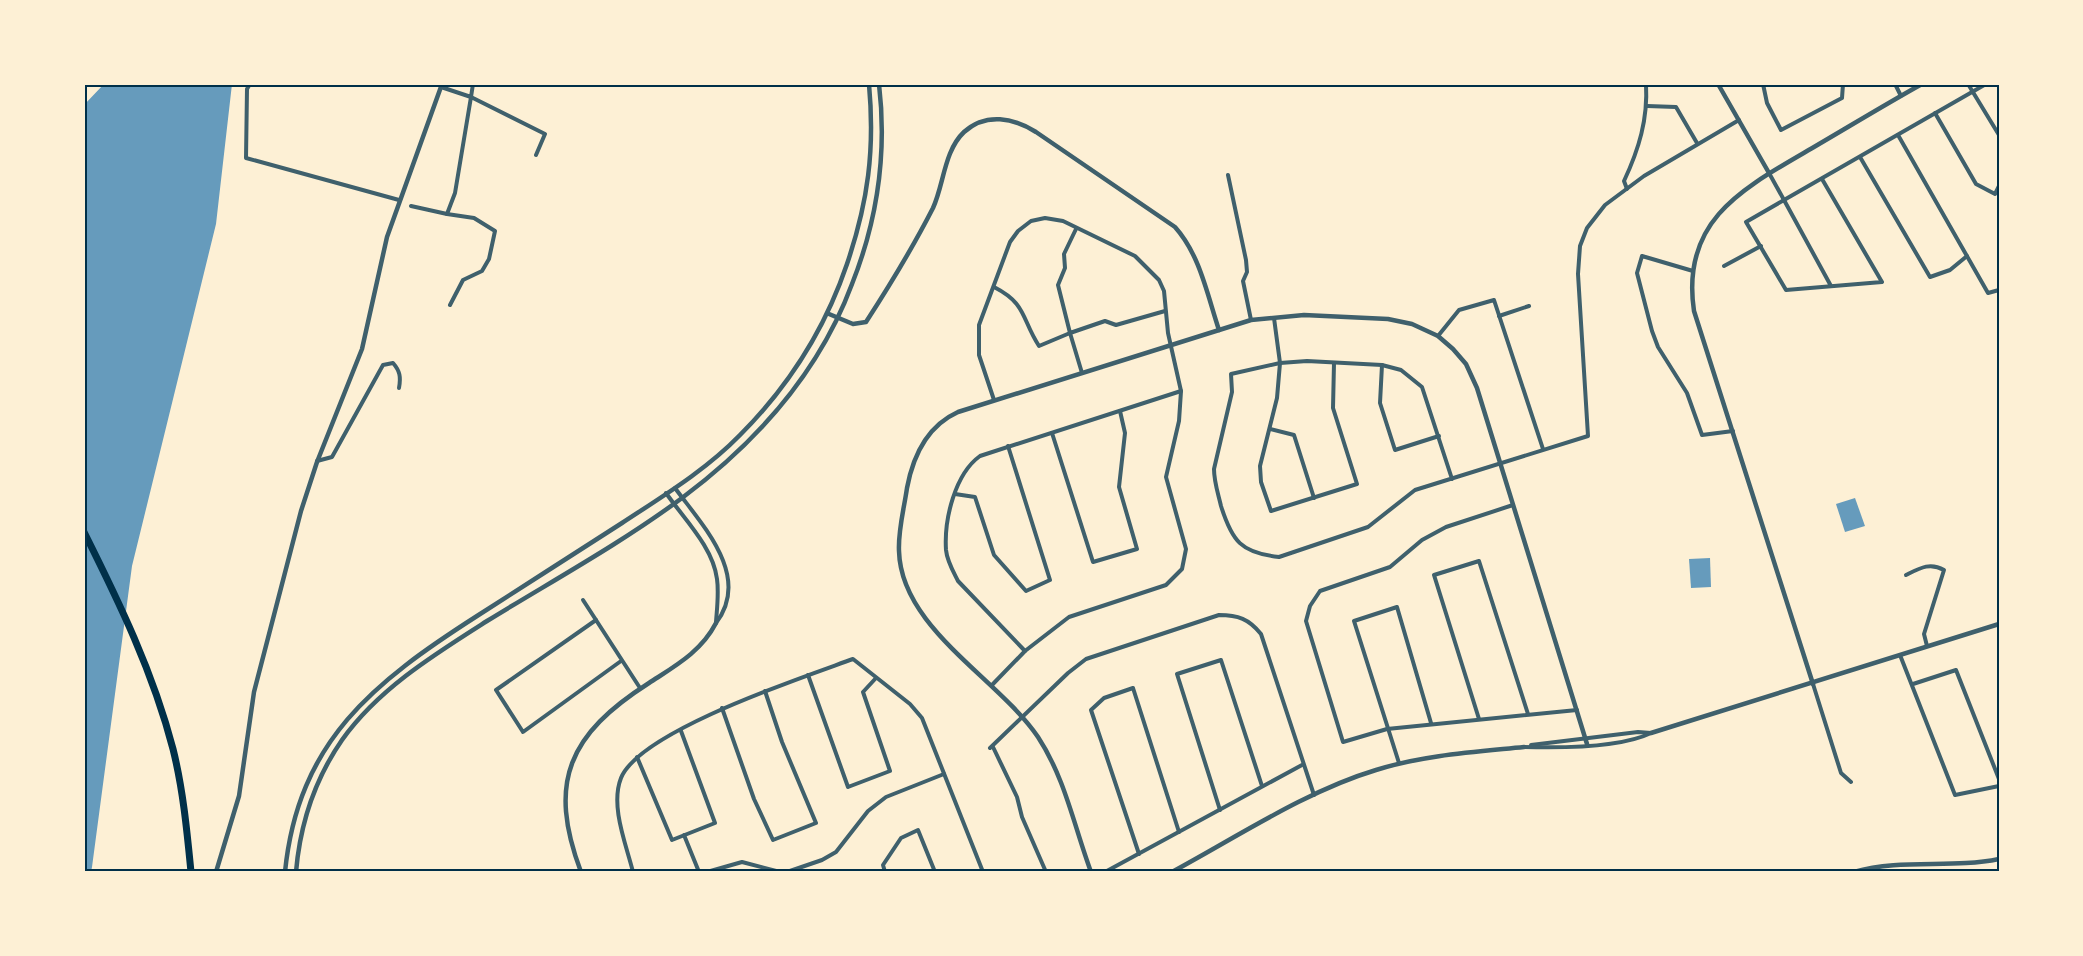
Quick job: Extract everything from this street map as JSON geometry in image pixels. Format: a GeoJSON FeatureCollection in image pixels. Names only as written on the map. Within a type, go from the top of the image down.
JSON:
{"type":"FeatureCollection","features":[{"type":"Feature","properties":{"kind":"highway"},"geometry":{"type":"LineString","coordinates":[[84,532],[127,620],[159,701],[181,791],[191,872]]}},
{"type":"Feature","properties":{"kind":"street"},"geometry":{"type":"LineString","coordinates":[[447,214],[455,193],[473,84]]}},
{"type":"Feature","properties":{"kind":"street"},"geometry":{"type":"LineString","coordinates":[[285,872],[291,830],[301,797],[316,764],[334,734],[359,705],[418,654],[666,494],[740,435],[769,403],[829,314],[866,199],[871,142],[869,84]]}},
{"type":"Feature","properties":{"kind":"street"},"geometry":{"type":"LineString","coordinates":[[296,872],[298,847],[312,798],[342,740],[365,712],[391,688],[456,640],[682,498],[743,447],[800,384],[839,318],[863,256],[873,216],[882,137],[879,84]]}},
{"type":"Feature","properties":{"kind":"street"},"geometry":{"type":"LineString","coordinates":[[1627,189],[1624,181],[1639,150],[1647,106],[1646,84]]}},
{"type":"Feature","properties":{"kind":"street"},"geometry":{"type":"LineString","coordinates":[[1718,84],[1831,286]]}},
{"type":"Feature","properties":{"kind":"street"},"geometry":{"type":"LineString","coordinates":[[1763,84],[1767,103],[1781,130],[1842,98],[1843,84]]}},
{"type":"Feature","properties":{"kind":"street"},"geometry":{"type":"LineString","coordinates":[[1895,84],[1901,96]]}},
{"type":"Feature","properties":{"kind":"street"},"geometry":{"type":"LineString","coordinates":[[1851,782],[1841,773],[1694,311],[1693,271],[1705,233],[1733,196],[1922,84]]}},
{"type":"Feature","properties":{"kind":"street"},"geometry":{"type":"LineString","coordinates":[[1968,84],[1999,135]]}},
{"type":"Feature","properties":{"kind":"street"},"geometry":{"type":"LineString","coordinates":[[1822,179],[1882,282],[1785,290],[1746,222],[1986,84]]}},
{"type":"Feature","properties":{"kind":"street"},"geometry":{"type":"LineString","coordinates":[[249,85],[246,158],[399,200]]}},
{"type":"Feature","properties":{"kind":"street"},"geometry":{"type":"LineString","coordinates":[[216,872],[239,796],[254,692],[317,462],[362,349],[387,237],[441,86],[471,97],[545,134],[536,155]]}},
{"type":"Feature","properties":{"kind":"street"},"geometry":{"type":"LineString","coordinates":[[1647,106],[1676,107],[1697,143]]}},
{"type":"Feature","properties":{"kind":"street"},"geometry":{"type":"LineString","coordinates":[[1935,114],[1976,184],[1995,194],[1999,186]]}},
{"type":"Feature","properties":{"kind":"street"},"geometry":{"type":"LineString","coordinates":[[829,314],[853,324],[866,322],[911,250],[934,205],[952,148],[964,132],[981,122],[1003,118],[1019,122],[1036,132],[1175,227],[1188,242],[1197,260],[1219,330]]}},
{"type":"Feature","properties":{"kind":"street"},"geometry":{"type":"LineString","coordinates":[[1452,479],[1422,387],[1401,370],[1382,365],[1280,363],[1231,375],[1232,392],[1214,469],[1214,480],[1232,536],[1246,548],[1279,557],[1357,532],[1378,521],[1415,490],[1452,479],[1544,449],[1588,436],[1578,274],[1580,246],[1593,217],[1627,189],[1697,143],[1739,120]]}},
{"type":"Feature","properties":{"kind":"street"},"geometry":{"type":"LineString","coordinates":[[1898,135],[1988,292],[1999,290]]}},
{"type":"Feature","properties":{"kind":"street"},"geometry":{"type":"LineString","coordinates":[[1860,157],[1930,277],[1950,270],[1967,256]]}},
{"type":"Feature","properties":{"kind":"street"},"geometry":{"type":"LineString","coordinates":[[1228,175],[1246,260],[1247,272],[1243,281],[1251,320]]}},
{"type":"Feature","properties":{"kind":"street"},"geometry":{"type":"LineString","coordinates":[[411,207],[474,218],[495,231],[489,259],[482,271],[463,280],[450,305]]}},
{"type":"Feature","properties":{"kind":"street"},"geometry":{"type":"LineString","coordinates":[[992,685],[1025,651],[1069,616],[1166,585],[1182,569],[1186,549],[1166,477],[1179,421],[1181,391],[1165,311],[1164,291],[1160,280],[1135,256],[1063,221],[1045,218],[1031,222],[1018,231],[1010,242],[979,325],[977,340],[979,355],[994,400]]}},
{"type":"Feature","properties":{"kind":"street"},"geometry":{"type":"LineString","coordinates":[[1076,229],[1064,254],[1065,268],[1058,285],[1082,373]]}},
{"type":"Feature","properties":{"kind":"street"},"geometry":{"type":"LineString","coordinates":[[1725,267],[1761,246]]}},
{"type":"Feature","properties":{"kind":"street"},"geometry":{"type":"LineString","coordinates":[[1693,271],[1642,256],[1637,273],[1658,348],[1687,393],[1702,435],[1733,431]]}},
{"type":"Feature","properties":{"kind":"street"},"geometry":{"type":"LineString","coordinates":[[994,287],[1013,296],[1022,308],[1031,333],[1040,346],[1105,321],[1116,325],[1165,311]]}},
{"type":"Feature","properties":{"kind":"street"},"geometry":{"type":"LineString","coordinates":[[1438,336],[1459,310],[1494,300],[1544,449]]}},
{"type":"Feature","properties":{"kind":"street"},"geometry":{"type":"LineString","coordinates":[[1499,316],[1529,306]]}},
{"type":"Feature","properties":{"kind":"street"},"geometry":{"type":"LineString","coordinates":[[1091,872],[1058,773],[1036,734],[992,685],[922,614],[907,587],[899,551],[908,482],[917,452],[925,439],[952,415],[1251,320],[1304,315],[1388,319],[1412,324],[1438,336],[1466,364],[1477,388],[1587,744]]}},
{"type":"Feature","properties":{"kind":"street"},"geometry":{"type":"LineString","coordinates":[[1274,317],[1280,363],[1277,398],[1260,466],[1261,482],[1271,511],[1357,484],[1333,408],[1334,363]]}},
{"type":"Feature","properties":{"kind":"street"},"geometry":{"type":"LineString","coordinates":[[317,462],[332,457],[383,365],[393,363],[397,368],[401,378],[399,388]]}},
{"type":"Feature","properties":{"kind":"street"},"geometry":{"type":"LineString","coordinates":[[1382,365],[1380,403],[1395,450],[1439,436]]}},
{"type":"Feature","properties":{"kind":"street"},"geometry":{"type":"LineString","coordinates":[[1025,651],[958,581],[951,566],[946,551],[947,528],[957,481],[967,465],[980,456],[1181,391]]}},
{"type":"Feature","properties":{"kind":"street"},"geometry":{"type":"LineString","coordinates":[[1052,433],[1093,562],[1137,549],[1119,487],[1125,433],[1120,411]]}},
{"type":"Feature","properties":{"kind":"street"},"geometry":{"type":"LineString","coordinates":[[1270,429],[1294,435],[1314,498]]}},
{"type":"Feature","properties":{"kind":"street"},"geometry":{"type":"LineString","coordinates":[[955,494],[975,497],[994,555],[1026,591],[1050,580],[1008,447]]}},
{"type":"Feature","properties":{"kind":"street"},"geometry":{"type":"LineString","coordinates":[[581,872],[566,820],[565,795],[570,766],[582,742],[597,724],[640,688],[698,648],[725,611],[728,596],[726,566],[717,546],[675,487]]}},
{"type":"Feature","properties":{"kind":"street"},"geometry":{"type":"LineString","coordinates":[[666,494],[706,549],[715,570],[718,598],[716,623]]}},
{"type":"Feature","properties":{"kind":"street"},"geometry":{"type":"LineString","coordinates":[[1513,505],[1446,527],[1422,540],[1390,567],[1320,591],[1310,606],[1306,621],[1343,742],[1387,729],[1577,710]]}},
{"type":"Feature","properties":{"kind":"street"},"geometry":{"type":"LineString","coordinates":[[1479,719],[1434,575],[1479,561],[1528,714]]}},
{"type":"Feature","properties":{"kind":"street"},"geometry":{"type":"LineString","coordinates":[[1906,575],[1928,566],[1936,565],[1944,570],[1924,634],[1927,646]]}},
{"type":"Feature","properties":{"kind":"street"},"geometry":{"type":"LineString","coordinates":[[583,600],[640,688]]}},
{"type":"Feature","properties":{"kind":"street"},"geometry":{"type":"LineString","coordinates":[[1399,763],[1354,621],[1397,607],[1431,723]]}},
{"type":"Feature","properties":{"kind":"street"},"geometry":{"type":"LineString","coordinates":[[1046,872],[1029,836],[1017,797],[991,747],[1086,659],[1219,615],[1236,615],[1252,623],[1261,634],[1302,765],[1314,795]]}},
{"type":"Feature","properties":{"kind":"street"},"geometry":{"type":"LineString","coordinates":[[596,620],[496,690],[523,732],[621,661]]}},
{"type":"Feature","properties":{"kind":"street"},"geometry":{"type":"LineString","coordinates":[[1524,747],[1640,739],[1651,733],[1814,684],[1999,624]]}},
{"type":"Feature","properties":{"kind":"street"},"geometry":{"type":"LineString","coordinates":[[1900,655],[1955,795],[1999,786]]}},
{"type":"Feature","properties":{"kind":"street"},"geometry":{"type":"LineString","coordinates":[[633,872],[617,793],[621,778],[637,757],[722,708],[853,659],[910,704],[922,718],[983,872]]}},
{"type":"Feature","properties":{"kind":"street"},"geometry":{"type":"LineString","coordinates":[[1220,810],[1177,674],[1221,660],[1262,786]]}},
{"type":"Feature","properties":{"kind":"street"},"geometry":{"type":"LineString","coordinates":[[1912,684],[1956,670],[1999,779]]}},
{"type":"Feature","properties":{"kind":"street"},"geometry":{"type":"LineString","coordinates":[[808,675],[848,787],[890,771],[863,692],[876,678]]}},
{"type":"Feature","properties":{"kind":"street"},"geometry":{"type":"LineString","coordinates":[[1138,854],[1091,710],[1104,698],[1133,688],[1179,832]]}},
{"type":"Feature","properties":{"kind":"street"},"geometry":{"type":"LineString","coordinates":[[722,708],[754,799],[773,840],[816,823],[782,742],[765,691]]}},
{"type":"Feature","properties":{"kind":"street"},"geometry":{"type":"LineString","coordinates":[[637,757],[672,840],[715,823],[681,731]]}},
{"type":"Feature","properties":{"kind":"street"},"geometry":{"type":"LineString","coordinates":[[1172,872],[1314,795],[1374,770],[1431,757],[1586,738],[1651,733]]}},
{"type":"Feature","properties":{"kind":"street"},"geometry":{"type":"LineString","coordinates":[[1105,872],[1302,765]]}},
{"type":"Feature","properties":{"kind":"street"},"geometry":{"type":"LineString","coordinates":[[787,872],[822,860],[836,852],[868,811],[886,797],[944,774]]}},
{"type":"Feature","properties":{"kind":"street"},"geometry":{"type":"LineString","coordinates":[[885,872],[883,865],[901,838],[918,830],[935,872]]}},
{"type":"Feature","properties":{"kind":"street"},"geometry":{"type":"LineString","coordinates":[[684,835],[699,872]]}},
{"type":"Feature","properties":{"kind":"street"},"geometry":{"type":"LineString","coordinates":[[1854,872],[1884,865],[1979,864],[1999,860]]}},
{"type":"Feature","properties":{"kind":"street"},"geometry":{"type":"LineString","coordinates":[[707,872],[742,862],[780,872]]}},
{"type":"Feature","properties":{"kind":"street"},"geometry":{"type":"LineString","coordinates":[[1884,865],[1884,872]]}},
{"type":"Feature","properties":{"kind":"water"},"geometry":{"type":"Polygon","coordinates":[[[104,84],[232,84],[216,224],[132,566],[92,867],[91,872],[84,872],[84,105],[104,84]]]}},
{"type":"Feature","properties":{"kind":"water"},"geometry":{"type":"Polygon","coordinates":[[[1855,498],[1865,526],[1845,532],[1836,504],[1855,498]]]}},
{"type":"Feature","properties":{"kind":"water"},"geometry":{"type":"Polygon","coordinates":[[[1710,558],[1711,587],[1691,588],[1689,559],[1710,558]]]}}]}
